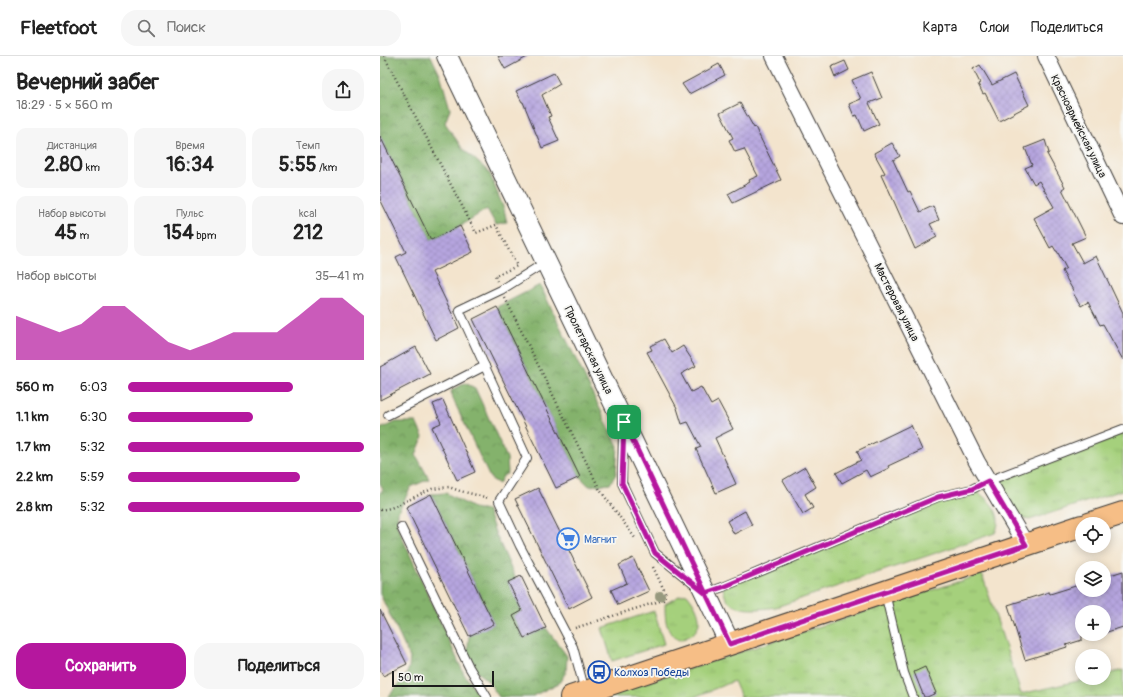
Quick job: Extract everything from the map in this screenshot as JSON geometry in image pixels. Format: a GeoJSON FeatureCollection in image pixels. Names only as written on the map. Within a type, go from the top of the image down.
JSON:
{"type":"FeatureCollection","features":[{"type":"Feature","properties":{"kind":"main road"},"geometry":{"type":"LineString","coordinates":[[1111,517],[1123,513]]}},
{"type":"Feature","properties":{"kind":"main road"},"geometry":{"type":"LineString","coordinates":[[578,694],[1075,528]]}},
{"type":"Feature","properties":{"kind":"street","name":"Пролетарская улица"},"geometry":{"type":"LineString","coordinates":[[448,56],[730,644]]}},
{"type":"Feature","properties":{"kind":"street","name":"Мастеровая улица"},"geometry":{"type":"LineString","coordinates":[[774,56],[977,462],[1026,545]]}},
{"type":"Feature","properties":{"kind":"street","name":"Красноармейская улица"},"geometry":{"type":"LineString","coordinates":[[1046,56],[1123,217]]}},
{"type":"Feature","properties":{"kind":"lane"},"geometry":{"type":"LineString","coordinates":[[546,262],[501,290],[459,310],[527,458],[499,501],[520,546],[573,647],[578,694]]}},
{"type":"Feature","properties":{"kind":"lane"},"geometry":{"type":"LineString","coordinates":[[388,415],[485,366]]}},
{"type":"Feature","properties":{"kind":"lane"},"geometry":{"type":"LineString","coordinates":[[624,422],[622,483],[655,553],[705,593],[723,587],[938,497],[972,489],[988,481],[1123,429]]}},
{"type":"Feature","properties":{"kind":"lane"},"geometry":{"type":"LineString","coordinates":[[401,526],[468,667],[487,697]]}},
{"type":"Feature","properties":{"kind":"lane"},"geometry":{"type":"LineString","coordinates":[[885,592],[904,673],[913,697]]}},
{"type":"Feature","properties":{"kind":"path"},"geometry":{"type":"LineString","coordinates":[[384,56],[476,233],[496,225],[517,266],[495,276],[501,290],[600,490],[637,541]]}},
{"type":"Feature","properties":{"kind":"path"},"geometry":{"type":"LineString","coordinates":[[380,510],[391,508],[432,489],[449,487],[499,501]]}},
{"type":"Feature","properties":{"kind":"path"},"geometry":{"type":"LineString","coordinates":[[565,632],[663,600],[666,594],[650,560]]}},
{"type":"Feature","properties":{"kind":"green space"},"geometry":{"type":"Polygon","coordinates":[[[380,56],[431,56],[441,77],[450,109],[445,123],[462,148],[489,172],[504,209],[507,223],[496,225],[487,209],[460,226],[431,240],[380,136],[380,56]]]}},
{"type":"Feature","properties":{"kind":"green space"},"geometry":{"type":"Polygon","coordinates":[[[540,285],[618,446],[616,474],[610,484],[589,486],[580,477],[497,307],[540,285]]]}},
{"type":"Feature","properties":{"kind":"green space"},"geometry":{"type":"Polygon","coordinates":[[[465,383],[475,388],[507,458],[508,473],[503,476],[499,484],[490,478],[453,399],[451,391],[465,383]]]}},
{"type":"Feature","properties":{"kind":"green space"},"geometry":{"type":"Polygon","coordinates":[[[396,422],[416,422],[423,437],[416,455],[429,479],[411,487],[398,512],[397,526],[464,674],[480,697],[388,697],[405,677],[409,668],[410,658],[380,594],[380,493],[383,489],[380,483],[380,429],[396,422]]]}},
{"type":"Feature","properties":{"kind":"green space"},"geometry":{"type":"Polygon","coordinates":[[[1123,431],[1123,490],[1029,520],[1018,516],[988,481],[1123,431]]]}},
{"type":"Feature","properties":{"kind":"green space"},"geometry":{"type":"Polygon","coordinates":[[[972,489],[984,497],[993,507],[998,519],[998,526],[995,533],[776,607],[745,609],[734,605],[728,601],[726,597],[723,587],[938,497],[972,489]]]}},
{"type":"Feature","properties":{"kind":"green space"},"geometry":{"type":"Polygon","coordinates":[[[446,493],[477,510],[487,510],[496,535],[516,579],[508,582],[522,611],[513,616],[524,638],[546,628],[567,656],[566,672],[559,683],[531,697],[499,697],[488,681],[477,672],[467,655],[469,636],[494,624],[431,494],[446,493]]]}},
{"type":"Feature","properties":{"kind":"green space"},"geometry":{"type":"Polygon","coordinates":[[[982,574],[1021,694],[1075,682],[1075,685],[1111,685],[1111,673],[1123,670],[1123,697],[741,697],[734,681],[694,697],[601,697],[982,574]]]}},
{"type":"Feature","properties":{"kind":"green space"},"geometry":{"type":"Polygon","coordinates":[[[687,594],[696,608],[699,621],[698,627],[688,637],[679,640],[674,637],[668,629],[665,604],[679,596],[687,594]]]}},
{"type":"Feature","properties":{"kind":"green space"},"geometry":{"type":"Polygon","coordinates":[[[654,611],[664,644],[612,661],[602,628],[654,611]]]}},
{"type":"Feature","properties":{"kind":"building"},"geometry":{"type":"Polygon","coordinates":[[[498,56],[529,56],[505,69],[498,56]]]}},
{"type":"Feature","properties":{"kind":"building"},"geometry":{"type":"Polygon","coordinates":[[[845,61],[849,70],[835,77],[831,67],[845,61]]]}},
{"type":"Feature","properties":{"kind":"building"},"geometry":{"type":"Polygon","coordinates":[[[719,64],[725,75],[689,94],[682,84],[719,64]]]}},
{"type":"Feature","properties":{"kind":"building"},"geometry":{"type":"Polygon","coordinates":[[[980,65],[992,85],[1014,74],[1029,105],[999,121],[985,93],[983,94],[978,84],[980,83],[973,69],[980,65]]]}},
{"type":"Feature","properties":{"kind":"building"},"geometry":{"type":"Polygon","coordinates":[[[871,72],[882,98],[869,103],[879,124],[864,131],[857,115],[854,116],[849,104],[861,99],[852,80],[871,72]]]}},
{"type":"Feature","properties":{"kind":"building"},"geometry":{"type":"Polygon","coordinates":[[[554,73],[560,84],[542,95],[551,116],[548,117],[559,141],[542,148],[523,102],[516,91],[554,73]]]}},
{"type":"Feature","properties":{"kind":"building"},"geometry":{"type":"Polygon","coordinates":[[[740,103],[754,128],[755,127],[781,180],[733,203],[728,194],[750,182],[749,180],[758,176],[744,149],[735,152],[729,140],[733,138],[720,113],[740,103]]]}},
{"type":"Feature","properties":{"kind":"building"},"geometry":{"type":"Polygon","coordinates":[[[380,136],[431,240],[460,226],[473,252],[432,272],[459,328],[436,340],[396,257],[406,252],[380,199],[380,136]]]}},
{"type":"Feature","properties":{"kind":"building"},"geometry":{"type":"Polygon","coordinates":[[[1045,140],[1049,153],[1047,154],[1065,187],[1062,189],[1086,237],[1072,243],[1083,263],[1096,256],[1123,313],[1123,360],[1103,324],[1100,325],[1088,302],[1081,306],[1062,271],[1066,268],[1057,251],[1053,246],[1050,248],[1034,218],[1054,207],[1039,181],[1034,184],[1025,168],[1032,165],[1025,148],[1045,140]]]}},
{"type":"Feature","properties":{"kind":"building"},"geometry":{"type":"Polygon","coordinates":[[[892,143],[900,156],[893,160],[908,192],[910,191],[920,212],[933,206],[939,220],[930,224],[937,237],[915,249],[881,175],[885,173],[874,153],[892,143]]]}},
{"type":"Feature","properties":{"kind":"building"},"geometry":{"type":"Polygon","coordinates":[[[497,307],[580,477],[556,488],[473,319],[497,307]]]}},
{"type":"Feature","properties":{"kind":"building"},"geometry":{"type":"Polygon","coordinates":[[[664,339],[672,353],[683,346],[696,366],[681,374],[691,392],[701,387],[711,405],[718,401],[733,429],[715,438],[736,484],[716,493],[696,449],[701,447],[688,422],[682,424],[677,408],[647,352],[652,350],[650,346],[664,339]]]}},
{"type":"Feature","properties":{"kind":"building"},"geometry":{"type":"Polygon","coordinates":[[[416,347],[430,374],[380,400],[380,367],[416,347]]]}},
{"type":"Feature","properties":{"kind":"building"},"geometry":{"type":"Polygon","coordinates":[[[443,400],[475,472],[457,480],[432,427],[441,423],[433,404],[443,400]]]}},
{"type":"Feature","properties":{"kind":"building"},"geometry":{"type":"Polygon","coordinates":[[[911,425],[922,450],[888,466],[889,468],[870,477],[866,470],[842,483],[836,473],[861,460],[857,451],[911,425]]]}},
{"type":"Feature","properties":{"kind":"building"},"geometry":{"type":"Polygon","coordinates":[[[805,467],[816,487],[805,494],[813,508],[803,514],[783,480],[805,467]]]}},
{"type":"Feature","properties":{"kind":"building"},"geometry":{"type":"Polygon","coordinates":[[[538,488],[592,597],[569,609],[515,499],[538,488]]]}},
{"type":"Feature","properties":{"kind":"building"},"geometry":{"type":"Polygon","coordinates":[[[431,494],[494,624],[469,636],[406,507],[431,494]]]}},
{"type":"Feature","properties":{"kind":"building"},"geometry":{"type":"Polygon","coordinates":[[[745,511],[752,525],[734,534],[727,521],[745,511]]]}},
{"type":"Feature","properties":{"kind":"building"},"geometry":{"type":"Polygon","coordinates":[[[633,558],[649,591],[618,605],[611,590],[627,583],[619,565],[633,558]]]}},
{"type":"Feature","properties":{"kind":"building"},"geometry":{"type":"Polygon","coordinates":[[[1123,571],[1123,627],[1111,631],[1111,605],[1075,605],[1075,641],[1079,641],[1066,645],[1067,647],[1025,660],[1008,605],[1049,592],[1050,594],[1075,586],[1075,597],[1111,597],[1111,575],[1123,571]]]}},
{"type":"Feature","properties":{"kind":"building"},"geometry":{"type":"Polygon","coordinates":[[[521,576],[546,628],[524,638],[513,616],[522,611],[508,582],[521,576]]]}},
{"type":"Feature","properties":{"kind":"building"},"geometry":{"type":"Polygon","coordinates":[[[380,610],[407,664],[383,676],[380,670],[380,610]]]}},
{"type":"Feature","properties":{"kind":"building"},"geometry":{"type":"Polygon","coordinates":[[[925,667],[936,693],[927,697],[924,697],[914,672],[925,667]]]}},
{"type":"Feature","properties":{"kind":"place","name":"Магнит"},"geometry":{"type":"Point","coordinates":[568,539]}},
{"type":"Feature","properties":{"kind":"place","name":"Колхоз Победы"},"geometry":{"type":"Point","coordinates":[599,672]}},
{"type":"Feature","properties":{"kind":"route"},"geometry":{"type":"LineString","coordinates":[[624,422],[622,483],[655,553],[705,593],[723,587],[938,497],[972,489],[988,481],[1026,545],[730,644],[705,593],[624,422]]}}]}
